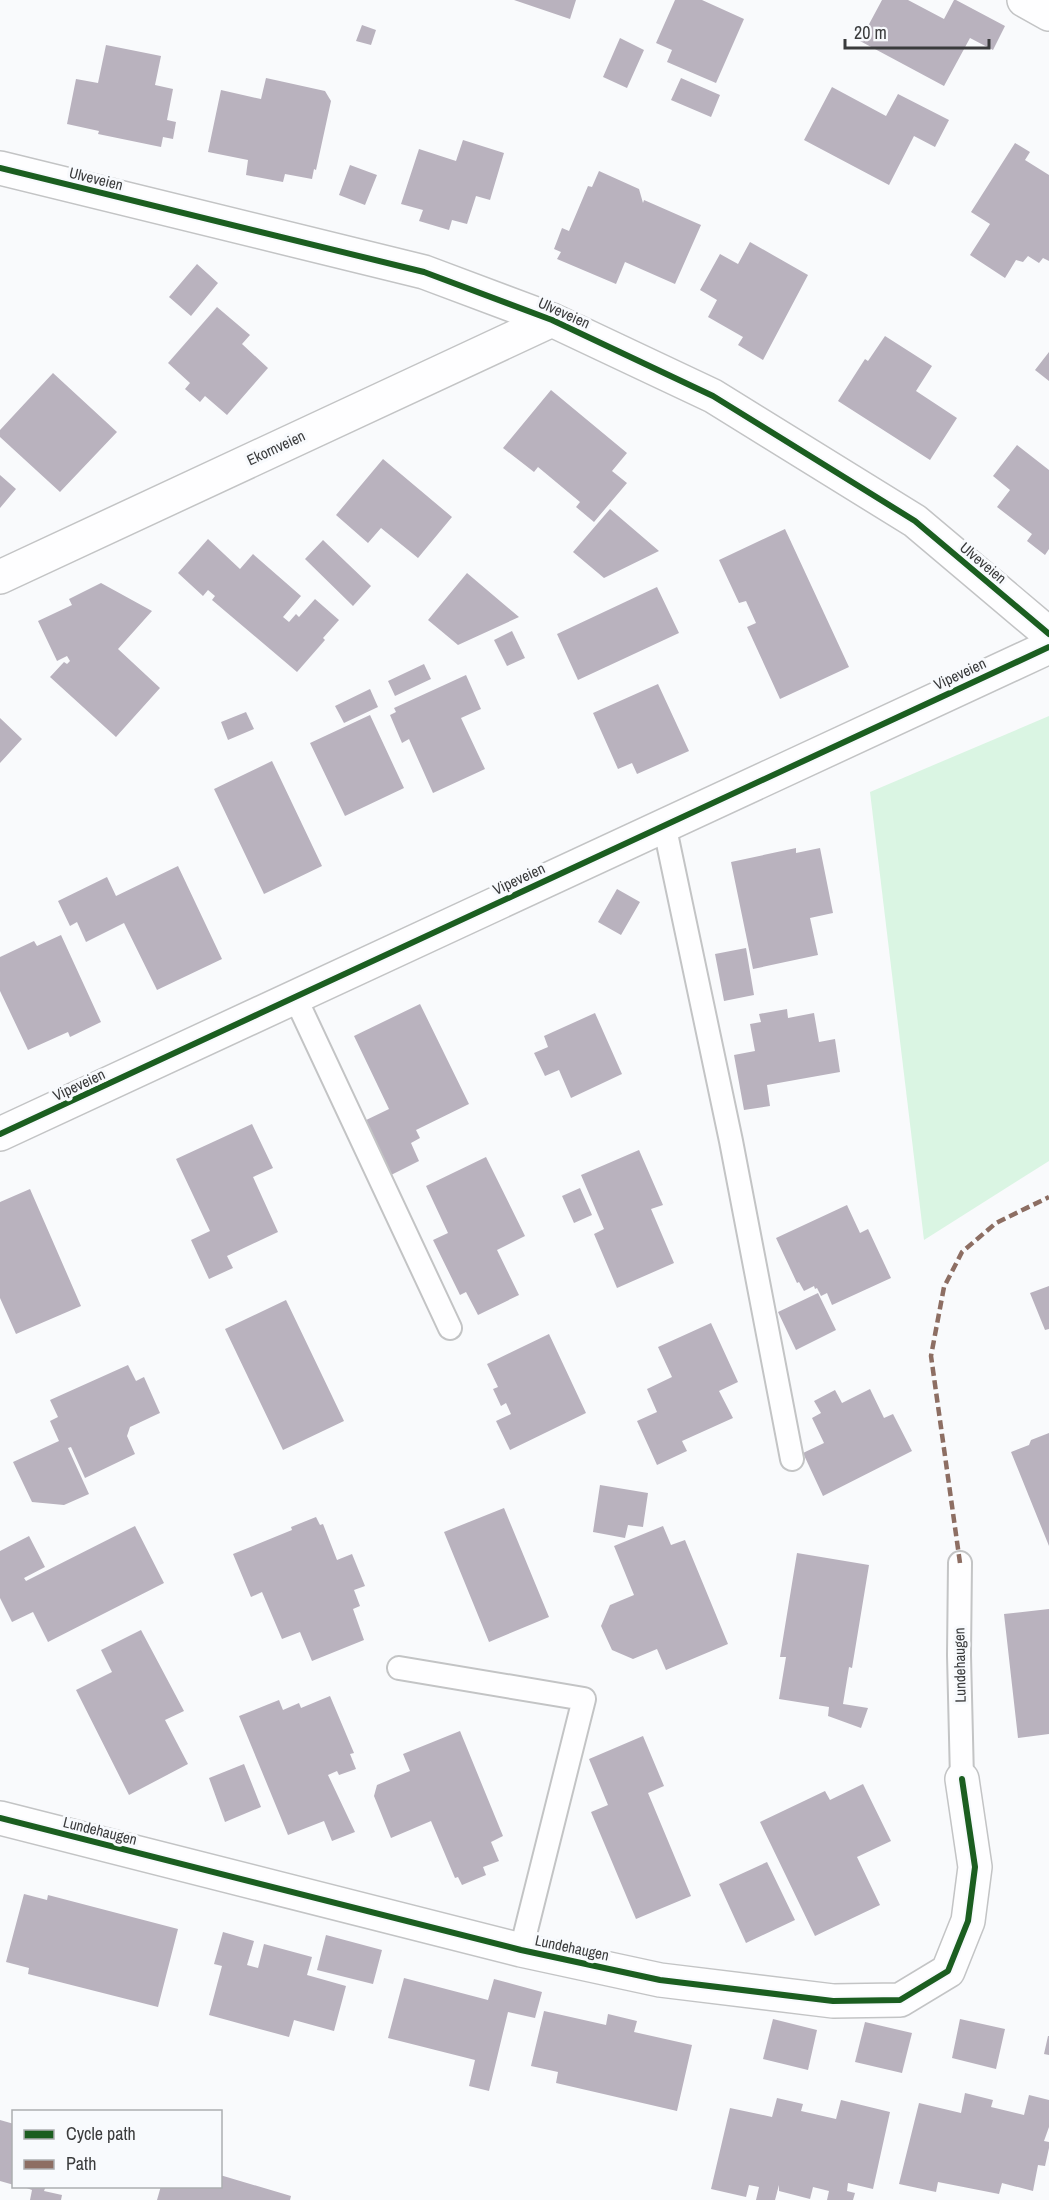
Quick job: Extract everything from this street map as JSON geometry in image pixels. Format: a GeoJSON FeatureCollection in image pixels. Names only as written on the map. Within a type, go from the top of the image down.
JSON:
{"type":"FeatureCollection","features":[{"type":"Feature","properties":{"kind":"street"},"geometry":{"type":"LineString","coordinates":[[1024,0],[1049,14]]}},
{"type":"Feature","properties":{"kind":"street","name":"Ulveveien"},"geometry":{"type":"LineString","coordinates":[[0,168],[424,272],[552,320],[713,396],[915,521],[1049,634]]}},
{"type":"Feature","properties":{"kind":"street","name":"Ekornveien"},"geometry":{"type":"LineString","coordinates":[[0,577],[552,320]]}},
{"type":"Feature","properties":{"kind":"street","name":"Vipeveien"},"geometry":{"type":"LineString","coordinates":[[0,1134],[1049,646]]}},
{"type":"Feature","properties":{"kind":"street","name":"Lundehaugen"},"geometry":{"type":"LineString","coordinates":[[0,1818],[521,1950],[660,1980],[832,2001],[900,2000],[948,1971],[968,1920],[975,1867],[962,1779]]}},
{"type":"Feature","properties":{"kind":"lane"},"geometry":{"type":"LineString","coordinates":[[664,824],[731,1141],[792,1459]]}},
{"type":"Feature","properties":{"kind":"lane"},"geometry":{"type":"LineString","coordinates":[[295,997],[450,1328]]}},
{"type":"Feature","properties":{"kind":"lane","name":"Lundehaugen"},"geometry":{"type":"LineString","coordinates":[[960,1563],[959,1655],[962,1779]]}},
{"type":"Feature","properties":{"kind":"lane","name":"Lundehaugen"},"geometry":{"type":"LineString","coordinates":[[399,1668],[584,1699],[521,1950]]}},
{"type":"Feature","properties":{"kind":"green space"},"geometry":{"type":"Polygon","coordinates":[[[1049,716],[1049,1161],[924,1240],[870,792],[1049,716]]]}},
{"type":"Feature","properties":{"kind":"building"},"geometry":{"type":"Polygon","coordinates":[[[514,0],[576,0],[570,19],[514,0]]]}},
{"type":"Feature","properties":{"kind":"building"},"geometry":{"type":"Polygon","coordinates":[[[675,0],[702,0],[744,19],[716,83],[667,62],[672,50],[656,43],[675,0]]]}},
{"type":"Feature","properties":{"kind":"building"},"geometry":{"type":"Polygon","coordinates":[[[882,0],[908,0],[944,19],[956,0],[1005,26],[993,50],[970,38],[944,86],[860,41],[882,0]]]}},
{"type":"Feature","properties":{"kind":"building"},"geometry":{"type":"Polygon","coordinates":[[[362,25],[376,30],[371,45],[356,41],[362,25]]]}},
{"type":"Feature","properties":{"kind":"building"},"geometry":{"type":"Polygon","coordinates":[[[620,38],[644,50],[627,88],[603,77],[620,38]]]}},
{"type":"Feature","properties":{"kind":"building"},"geometry":{"type":"Polygon","coordinates":[[[106,45],[161,56],[155,85],[173,89],[167,120],[176,122],[173,139],[163,137],[161,147],[98,134],[99,131],[67,124],[76,79],[98,83],[106,45]]]}},
{"type":"Feature","properties":{"kind":"building"},"geometry":{"type":"Polygon","coordinates":[[[266,78],[325,91],[331,101],[312,179],[285,174],[283,182],[246,175],[248,160],[208,152],[221,90],[261,99],[266,78]]]}},
{"type":"Feature","properties":{"kind":"building"},"geometry":{"type":"Polygon","coordinates":[[[681,78],[720,95],[711,117],[671,100],[681,78]]]}},
{"type":"Feature","properties":{"kind":"building"},"geometry":{"type":"Polygon","coordinates":[[[832,87],[886,116],[898,94],[949,120],[935,147],[914,136],[889,185],[804,140],[832,87]]]}},
{"type":"Feature","properties":{"kind":"building"},"geometry":{"type":"Polygon","coordinates":[[[463,140],[504,153],[490,200],[476,196],[467,224],[452,220],[449,230],[419,221],[423,210],[401,204],[419,149],[456,161],[463,140]]]}},
{"type":"Feature","properties":{"kind":"building"},"geometry":{"type":"Polygon","coordinates":[[[1015,143],[1030,152],[1025,160],[1049,175],[1049,261],[1043,258],[1039,263],[1028,256],[1023,262],[1016,260],[1005,278],[970,255],[990,224],[971,212],[1015,143]]]}},
{"type":"Feature","properties":{"kind":"building"},"geometry":{"type":"Polygon","coordinates":[[[350,165],[377,175],[365,205],[339,195],[350,165]]]}},
{"type":"Feature","properties":{"kind":"building"},"geometry":{"type":"Polygon","coordinates":[[[599,171],[639,189],[643,203],[644,200],[701,225],[675,284],[625,262],[616,284],[557,259],[561,252],[554,249],[562,228],[569,231],[588,186],[592,187],[599,171]]]}},
{"type":"Feature","properties":{"kind":"building"},"geometry":{"type":"Polygon","coordinates":[[[750,242],[808,275],[763,360],[738,345],[743,337],[708,317],[717,300],[700,290],[720,254],[738,264],[750,242]]]}},
{"type":"Feature","properties":{"kind":"building"},"geometry":{"type":"Polygon","coordinates":[[[197,264],[218,283],[191,316],[169,297],[197,264]]]}},
{"type":"Feature","properties":{"kind":"building"},"geometry":{"type":"Polygon","coordinates":[[[217,307],[250,335],[242,344],[268,368],[227,415],[205,396],[200,402],[185,389],[190,383],[168,363],[217,307]]]}},
{"type":"Feature","properties":{"kind":"building"},"geometry":{"type":"Polygon","coordinates":[[[885,336],[932,366],[916,391],[957,418],[930,460],[838,401],[865,359],[868,361],[885,336]]]}},
{"type":"Feature","properties":{"kind":"building"},"geometry":{"type":"Polygon","coordinates":[[[1049,352],[1049,381],[1035,370],[1049,352]]]}},
{"type":"Feature","properties":{"kind":"building"},"geometry":{"type":"Polygon","coordinates":[[[53,373],[117,432],[60,492],[0,437],[0,430],[53,373]]]}},
{"type":"Feature","properties":{"kind":"building"},"geometry":{"type":"Polygon","coordinates":[[[551,390],[627,453],[612,471],[627,483],[594,522],[576,507],[580,502],[538,467],[534,472],[503,448],[551,390]]]}},
{"type":"Feature","properties":{"kind":"building"},"geometry":{"type":"Polygon","coordinates":[[[1017,445],[1049,470],[1049,549],[1045,555],[1027,541],[1032,534],[997,507],[1010,490],[993,476],[1017,445]]]}},
{"type":"Feature","properties":{"kind":"building"},"geometry":{"type":"Polygon","coordinates":[[[383,459],[452,517],[418,558],[381,528],[368,543],[336,515],[383,459]]]}},
{"type":"Feature","properties":{"kind":"building"},"geometry":{"type":"Polygon","coordinates":[[[0,475],[16,489],[0,508],[0,475]]]}},
{"type":"Feature","properties":{"kind":"building"},"geometry":{"type":"Polygon","coordinates":[[[610,509],[659,551],[604,578],[573,552],[610,509]]]}},
{"type":"Feature","properties":{"kind":"building"},"geometry":{"type":"Polygon","coordinates":[[[785,529],[849,667],[780,699],[747,627],[756,623],[746,601],[739,603],[719,560],[785,529]]]}},
{"type":"Feature","properties":{"kind":"building"},"geometry":{"type":"Polygon","coordinates":[[[208,539],[240,569],[253,554],[301,596],[283,617],[289,622],[296,614],[299,617],[315,599],[339,620],[297,672],[212,600],[215,596],[208,590],[203,596],[178,573],[208,539]]]}},
{"type":"Feature","properties":{"kind":"building"},"geometry":{"type":"Polygon","coordinates":[[[323,540],[371,586],[353,606],[305,559],[323,540]]]}},
{"type":"Feature","properties":{"kind":"building"},"geometry":{"type":"Polygon","coordinates":[[[467,573],[519,617],[458,645],[428,620],[467,573]]]}},
{"type":"Feature","properties":{"kind":"building"},"geometry":{"type":"Polygon","coordinates":[[[101,583],[152,611],[118,649],[160,688],[116,737],[50,677],[64,662],[67,664],[70,661],[67,656],[57,661],[38,621],[72,605],[69,599],[101,583]]]}},
{"type":"Feature","properties":{"kind":"building"},"geometry":{"type":"Polygon","coordinates":[[[657,587],[679,633],[578,680],[557,634],[657,587]]]}},
{"type":"Feature","properties":{"kind":"building"},"geometry":{"type":"Polygon","coordinates":[[[512,631],[525,658],[507,666],[494,640],[512,631]]]}},
{"type":"Feature","properties":{"kind":"building"},"geometry":{"type":"Polygon","coordinates":[[[424,664],[431,679],[395,696],[388,681],[424,664]]]}},
{"type":"Feature","properties":{"kind":"building"},"geometry":{"type":"Polygon","coordinates":[[[466,675],[481,709],[461,718],[485,769],[433,793],[409,739],[402,743],[390,715],[396,712],[394,708],[466,675]]]}},
{"type":"Feature","properties":{"kind":"building"},"geometry":{"type":"Polygon","coordinates":[[[658,684],[689,751],[637,774],[632,763],[618,769],[593,713],[658,684]]]}},
{"type":"Feature","properties":{"kind":"building"},"geometry":{"type":"Polygon","coordinates":[[[370,689],[378,707],[344,723],[335,706],[370,689]]]}},
{"type":"Feature","properties":{"kind":"building"},"geometry":{"type":"Polygon","coordinates":[[[246,712],[254,729],[228,740],[221,722],[246,712]]]}},
{"type":"Feature","properties":{"kind":"building"},"geometry":{"type":"Polygon","coordinates":[[[370,715],[404,788],[345,816],[310,743],[370,715]]]}},
{"type":"Feature","properties":{"kind":"building"},"geometry":{"type":"Polygon","coordinates":[[[0,718],[22,739],[0,763],[0,718]]]}},
{"type":"Feature","properties":{"kind":"building"},"geometry":{"type":"Polygon","coordinates":[[[272,761],[322,866],[264,894],[214,789],[272,761]]]}},
{"type":"Feature","properties":{"kind":"building"},"geometry":{"type":"Polygon","coordinates":[[[796,848],[796,853],[820,848],[833,913],[810,918],[818,955],[753,969],[731,862],[796,848]]]}},
{"type":"Feature","properties":{"kind":"building"},"geometry":{"type":"Polygon","coordinates":[[[178,866],[222,959],[157,990],[124,923],[86,942],[77,922],[70,926],[58,901],[107,877],[116,896],[178,866]]]}},
{"type":"Feature","properties":{"kind":"building"},"geometry":{"type":"Polygon","coordinates":[[[617,889],[640,902],[621,935],[598,922],[617,889]]]}},
{"type":"Feature","properties":{"kind":"building"},"geometry":{"type":"Polygon","coordinates":[[[61,935],[101,1022],[70,1037],[68,1032],[28,1050],[0,991],[0,957],[34,941],[37,946],[61,935]]]}},
{"type":"Feature","properties":{"kind":"building"},"geometry":{"type":"Polygon","coordinates":[[[746,948],[754,995],[724,1001],[715,954],[746,948]]]}},
{"type":"Feature","properties":{"kind":"building"},"geometry":{"type":"Polygon","coordinates":[[[420,1004],[469,1104],[416,1130],[420,1138],[411,1143],[419,1161],[387,1177],[362,1122],[389,1109],[354,1036],[420,1004]]]}},
{"type":"Feature","properties":{"kind":"building"},"geometry":{"type":"Polygon","coordinates":[[[787,1009],[788,1018],[814,1013],[819,1042],[835,1039],[840,1072],[767,1085],[770,1106],[744,1110],[734,1055],[755,1051],[750,1024],[761,1022],[759,1014],[787,1009]]]}},
{"type":"Feature","properties":{"kind":"building"},"geometry":{"type":"Polygon","coordinates":[[[595,1013],[622,1074],[571,1098],[559,1070],[545,1076],[534,1053],[548,1047],[544,1036],[595,1013]]]}},
{"type":"Feature","properties":{"kind":"building"},"geometry":{"type":"Polygon","coordinates":[[[252,1124],[273,1168],[253,1177],[278,1232],[227,1256],[233,1268],[209,1279],[191,1240],[210,1231],[176,1159],[252,1124]]]}},
{"type":"Feature","properties":{"kind":"building"},"geometry":{"type":"Polygon","coordinates":[[[639,1150],[663,1205],[651,1209],[674,1263],[617,1288],[594,1234],[604,1229],[581,1175],[639,1150]]]}},
{"type":"Feature","properties":{"kind":"building"},"geometry":{"type":"Polygon","coordinates":[[[486,1157],[525,1236],[497,1250],[519,1295],[478,1315],[466,1292],[460,1295],[433,1240],[448,1233],[426,1186],[486,1157]]]}},
{"type":"Feature","properties":{"kind":"building"},"geometry":{"type":"Polygon","coordinates":[[[580,1188],[592,1215],[574,1223],[562,1196],[580,1188]]]}},
{"type":"Feature","properties":{"kind":"building"},"geometry":{"type":"Polygon","coordinates":[[[30,1189],[81,1306],[16,1334],[0,1298],[0,1202],[30,1189]]]}},
{"type":"Feature","properties":{"kind":"building"},"geometry":{"type":"Polygon","coordinates":[[[847,1205],[860,1233],[868,1229],[891,1278],[832,1305],[827,1293],[821,1296],[814,1286],[804,1291],[799,1282],[797,1283],[776,1238],[847,1205]]]}},
{"type":"Feature","properties":{"kind":"building"},"geometry":{"type":"Polygon","coordinates":[[[1049,1286],[1049,1329],[1045,1330],[1030,1293],[1049,1286]]]}},
{"type":"Feature","properties":{"kind":"building"},"geometry":{"type":"Polygon","coordinates":[[[818,1293],[836,1330],[796,1350],[778,1312],[818,1293]]]}},
{"type":"Feature","properties":{"kind":"building"},"geometry":{"type":"Polygon","coordinates":[[[286,1300],[344,1421],[283,1450],[225,1329],[286,1300]]]}},
{"type":"Feature","properties":{"kind":"building"},"geometry":{"type":"Polygon","coordinates":[[[711,1323],[738,1382],[719,1391],[733,1418],[682,1441],[687,1451],[657,1465],[637,1421],[657,1412],[647,1389],[672,1377],[658,1347],[711,1323]]]}},
{"type":"Feature","properties":{"kind":"building"},"geometry":{"type":"Polygon","coordinates":[[[549,1334],[586,1413],[510,1450],[496,1421],[511,1414],[506,1403],[501,1406],[493,1389],[498,1387],[487,1364],[549,1334]]]}},
{"type":"Feature","properties":{"kind":"building"},"geometry":{"type":"Polygon","coordinates":[[[128,1365],[136,1381],[144,1377],[160,1413],[130,1427],[127,1436],[135,1454],[85,1478],[71,1447],[68,1448],[89,1494],[64,1505],[32,1502],[13,1462],[59,1441],[50,1421],[58,1417],[50,1400],[128,1365]]]}},
{"type":"Feature","properties":{"kind":"building"},"geometry":{"type":"Polygon","coordinates":[[[870,1389],[884,1418],[893,1414],[912,1451],[823,1496],[803,1453],[824,1443],[812,1418],[821,1413],[814,1401],[835,1390],[842,1403],[870,1389]]]}},
{"type":"Feature","properties":{"kind":"building"},"geometry":{"type":"Polygon","coordinates":[[[1049,1433],[1049,1546],[1011,1452],[1049,1433]]]}},
{"type":"Feature","properties":{"kind":"building"},"geometry":{"type":"Polygon","coordinates":[[[600,1485],[648,1493],[643,1527],[628,1525],[625,1538],[593,1532],[600,1485]]]}},
{"type":"Feature","properties":{"kind":"building"},"geometry":{"type":"Polygon","coordinates":[[[504,1508],[549,1617],[489,1642],[444,1532],[504,1508]]]}},
{"type":"Feature","properties":{"kind":"building"},"geometry":{"type":"Polygon","coordinates":[[[316,1517],[320,1525],[323,1524],[337,1560],[352,1554],[365,1586],[354,1590],[360,1606],[353,1609],[364,1640],[312,1661],[300,1632],[282,1639],[262,1592],[251,1597],[233,1554],[292,1530],[291,1527],[316,1517]]]}},
{"type":"Feature","properties":{"kind":"building"},"geometry":{"type":"Polygon","coordinates":[[[135,1526],[164,1583],[48,1642],[33,1612],[12,1622],[0,1598],[0,1551],[29,1536],[45,1567],[24,1578],[26,1581],[135,1526]]]}},
{"type":"Feature","properties":{"kind":"building"},"geometry":{"type":"Polygon","coordinates":[[[663,1526],[671,1545],[685,1540],[728,1644],[666,1670],[657,1649],[633,1659],[612,1650],[601,1626],[610,1605],[634,1595],[614,1546],[663,1526]]]}},
{"type":"Feature","properties":{"kind":"building"},"geometry":{"type":"Polygon","coordinates":[[[797,1553],[869,1565],[852,1668],[849,1667],[843,1704],[868,1708],[861,1728],[828,1716],[829,1707],[779,1699],[786,1657],[780,1657],[797,1553]]]}},
{"type":"Feature","properties":{"kind":"building"},"geometry":{"type":"Polygon","coordinates":[[[1049,1609],[1049,1734],[1018,1738],[1004,1614],[1049,1609]]]}},
{"type":"Feature","properties":{"kind":"building"},"geometry":{"type":"Polygon","coordinates":[[[141,1630],[184,1711],[165,1720],[188,1764],[129,1795],[76,1690],[112,1672],[101,1650],[141,1630]]]}},
{"type":"Feature","properties":{"kind":"building"},"geometry":{"type":"Polygon","coordinates":[[[330,1696],[354,1753],[350,1754],[356,1769],[339,1775],[337,1771],[328,1775],[355,1832],[332,1841],[324,1821],[288,1835],[239,1716],[279,1700],[283,1710],[299,1703],[301,1708],[330,1696]]]}},
{"type":"Feature","properties":{"kind":"building"},"geometry":{"type":"Polygon","coordinates":[[[460,1731],[503,1836],[491,1842],[499,1861],[483,1867],[486,1875],[462,1885],[458,1877],[455,1878],[431,1821],[391,1838],[374,1796],[377,1785],[410,1771],[403,1754],[460,1731]]]}},
{"type":"Feature","properties":{"kind":"building"},"geometry":{"type":"Polygon","coordinates":[[[643,1736],[664,1786],[648,1793],[691,1896],[636,1919],[591,1812],[608,1805],[589,1759],[643,1736]]]}},
{"type":"Feature","properties":{"kind":"building"},"geometry":{"type":"Polygon","coordinates":[[[244,1764],[261,1807],[225,1822],[209,1778],[244,1764]]]}},
{"type":"Feature","properties":{"kind":"building"},"geometry":{"type":"Polygon","coordinates":[[[863,1784],[891,1841],[857,1857],[880,1905],[815,1936],[760,1822],[825,1791],[830,1800],[863,1784]]]}},
{"type":"Feature","properties":{"kind":"building"},"geometry":{"type":"Polygon","coordinates":[[[767,1862],[795,1920],[746,1943],[719,1884],[767,1862]]]}},
{"type":"Feature","properties":{"kind":"building"},"geometry":{"type":"Polygon","coordinates":[[[24,1894],[47,1900],[48,1895],[178,1929],[158,2007],[28,1974],[29,1968],[6,1962],[24,1894]]]}},
{"type":"Feature","properties":{"kind":"building"},"geometry":{"type":"Polygon","coordinates":[[[223,1932],[254,1941],[247,1965],[258,1968],[264,1944],[312,1957],[307,1975],[346,1986],[334,2031],[294,2020],[289,2037],[209,2015],[222,1966],[214,1964],[223,1932]]]}},
{"type":"Feature","properties":{"kind":"building"},"geometry":{"type":"Polygon","coordinates":[[[326,1935],[382,1950],[373,1984],[317,1970],[326,1935]]]}},
{"type":"Feature","properties":{"kind":"building"},"geometry":{"type":"Polygon","coordinates":[[[404,1978],[488,2000],[494,1979],[542,1992],[535,2018],[508,2012],[489,2091],[469,2086],[475,2060],[388,2038],[404,1978]]]}},
{"type":"Feature","properties":{"kind":"building"},"geometry":{"type":"Polygon","coordinates":[[[544,2011],[606,2025],[608,2014],[637,2021],[634,2032],[692,2045],[677,2111],[556,2083],[558,2072],[531,2066],[544,2011]]]}},
{"type":"Feature","properties":{"kind":"building"},"geometry":{"type":"Polygon","coordinates":[[[773,2019],[817,2030],[808,2070],[763,2059],[773,2019]]]}},
{"type":"Feature","properties":{"kind":"building"},"geometry":{"type":"Polygon","coordinates":[[[960,2019],[1005,2029],[996,2069],[952,2058],[960,2019]]]}},
{"type":"Feature","properties":{"kind":"building"},"geometry":{"type":"Polygon","coordinates":[[[865,2022],[912,2033],[902,2073],[855,2062],[865,2022]]]}},
{"type":"Feature","properties":{"kind":"building"},"geometry":{"type":"Polygon","coordinates":[[[1049,2036],[1049,2055],[1044,2054],[1049,2036]]]}},
{"type":"Feature","properties":{"kind":"building"},"geometry":{"type":"Polygon","coordinates":[[[965,2093],[993,2100],[991,2107],[1024,2115],[1029,2095],[1049,2100],[1049,2127],[1044,2141],[1049,2142],[1049,2148],[1045,2166],[1038,2165],[1033,2191],[1002,2183],[999,2194],[938,2182],[936,2192],[899,2184],[919,2103],[961,2113],[965,2093]]]}},
{"type":"Feature","properties":{"kind":"building"},"geometry":{"type":"Polygon","coordinates":[[[777,2098],[803,2104],[801,2111],[836,2119],[841,2100],[890,2112],[873,2189],[848,2183],[847,2191],[855,2193],[853,2200],[827,2200],[829,2191],[813,2187],[810,2199],[779,2191],[779,2185],[775,2200],[756,2200],[759,2187],[749,2185],[746,2197],[711,2189],[730,2108],[772,2117],[777,2098]]]}},
{"type":"Feature","properties":{"kind":"building"},"geometry":{"type":"Polygon","coordinates":[[[0,2120],[12,2123],[12,2184],[0,2181],[0,2120]]]}},
{"type":"Feature","properties":{"kind":"building"},"geometry":{"type":"Polygon","coordinates":[[[222,2176],[291,2196],[290,2200],[157,2200],[160,2188],[222,2188],[222,2176]]]}},
{"type":"Feature","properties":{"kind":"building"},"geometry":{"type":"Polygon","coordinates":[[[26,2188],[45,2188],[44,2191],[62,2195],[61,2200],[30,2200],[32,2190],[26,2188]]]}},
{"type":"Feature","properties":{"kind":"marked path"},"geometry":{"type":"LineString","coordinates":[[960,1563],[931,1356],[944,1287],[962,1252],[996,1223],[1049,1197]]}},
{"type":"Feature","properties":{"kind":"cycle path"},"geometry":{"type":"LineString","coordinates":[[0,168],[424,272],[552,320],[713,396],[915,521],[1049,634]]}},
{"type":"Feature","properties":{"kind":"cycle path"},"geometry":{"type":"LineString","coordinates":[[0,1134],[1049,647]]}},
{"type":"Feature","properties":{"kind":"cycle path"},"geometry":{"type":"LineString","coordinates":[[0,1818],[521,1950],[660,1980],[833,2001],[900,2000],[948,1971],[968,1921],[975,1867],[962,1779]]}}]}
